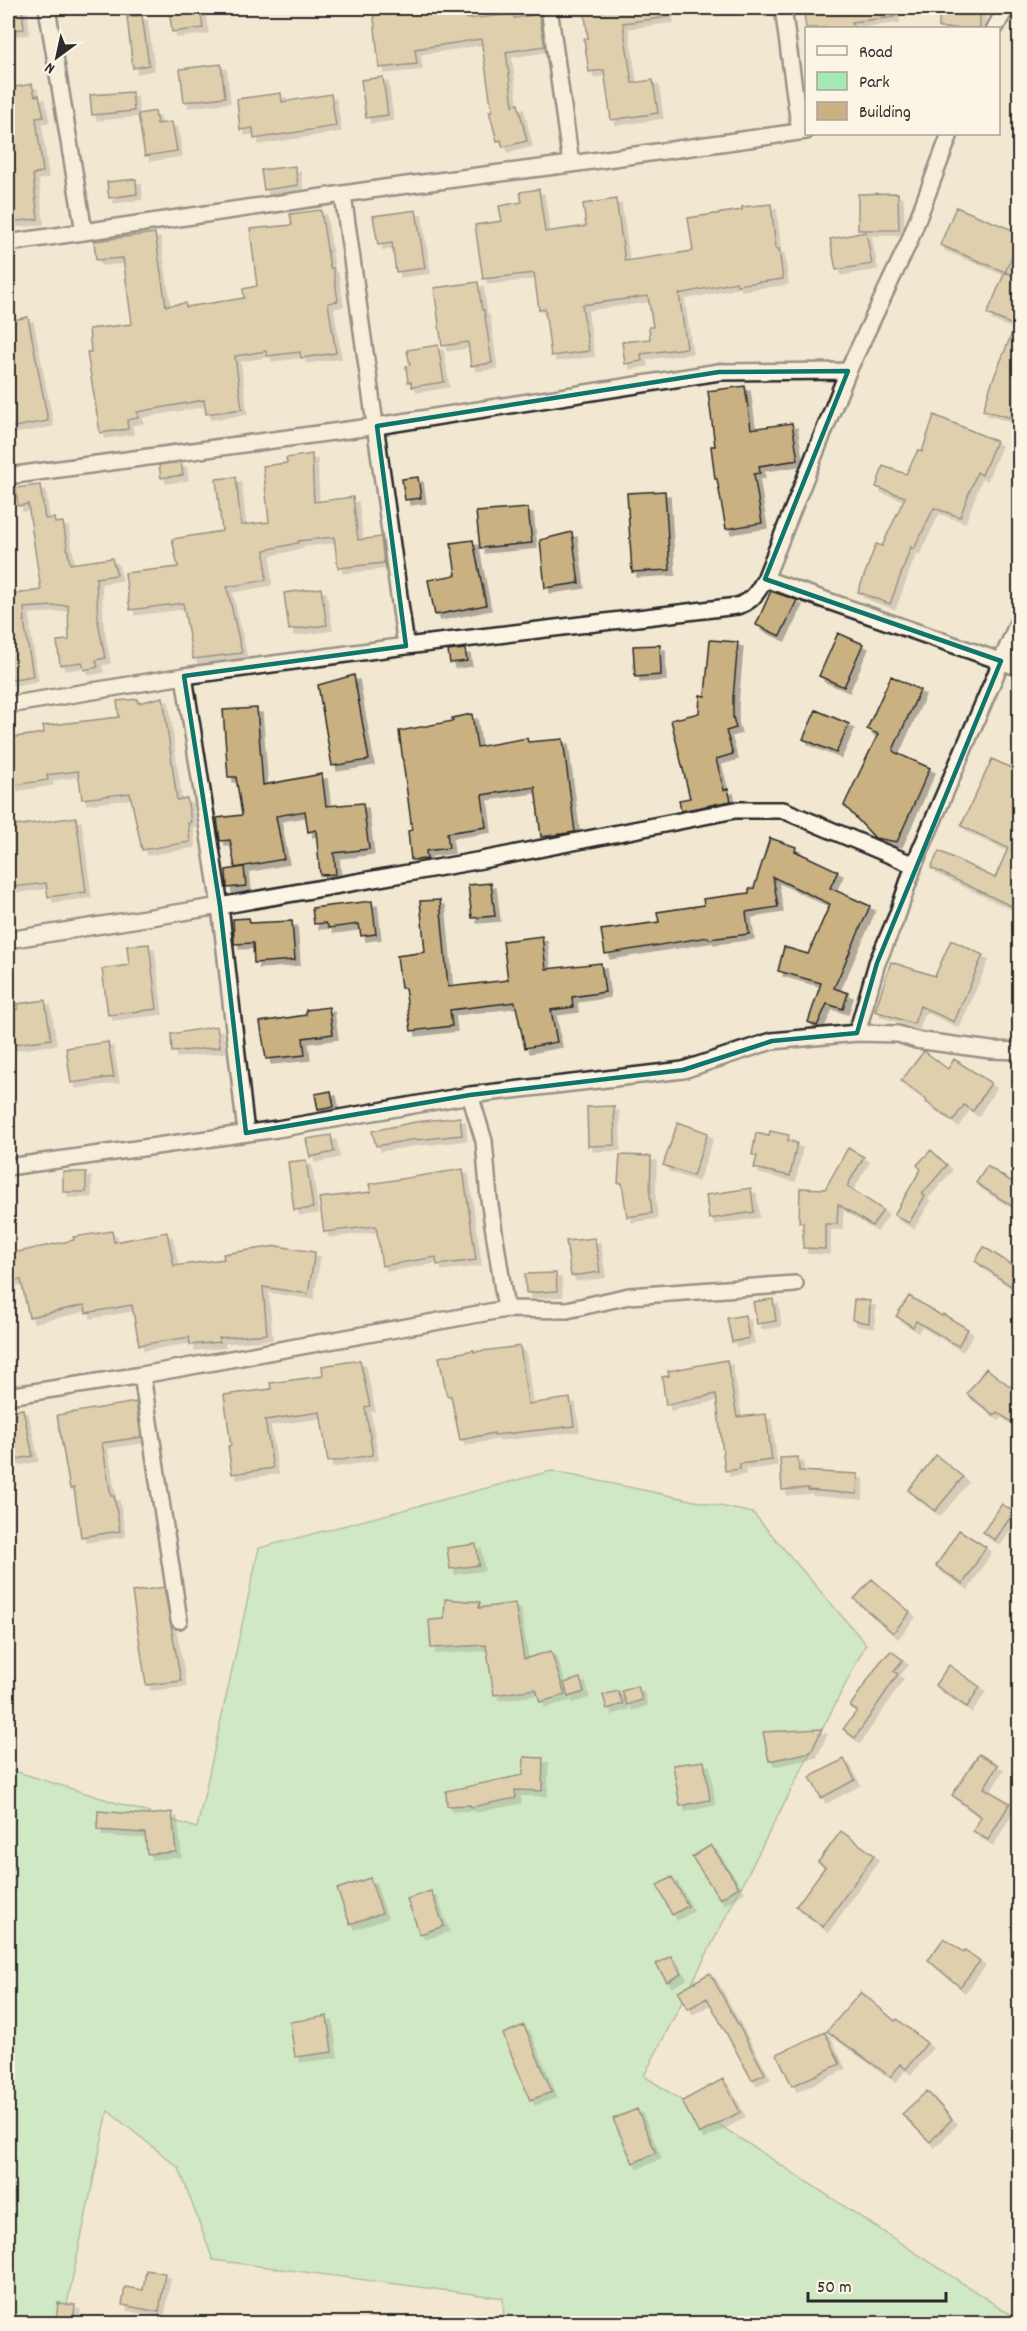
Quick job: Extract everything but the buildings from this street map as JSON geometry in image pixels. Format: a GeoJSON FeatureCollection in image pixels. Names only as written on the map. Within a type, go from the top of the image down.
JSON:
{"type":"FeatureCollection","features":[{"type":"Feature","properties":{"kind":"street"},"geometry":{"type":"LineString","coordinates":[[48,8],[84,232]]}},
{"type":"Feature","properties":{"kind":"street"},"geometry":{"type":"LineString","coordinates":[[549,8],[571,164]]}},
{"type":"Feature","properties":{"kind":"street"},"geometry":{"type":"LineString","coordinates":[[8,243],[384,188],[803,131],[783,8]]}},
{"type":"Feature","properties":{"kind":"street"},"geometry":{"type":"LineString","coordinates":[[996,27],[1006,8]]}},
{"type":"Feature","properties":{"kind":"street"},"geometry":{"type":"LineString","coordinates":[[8,705],[184,676],[747,603],[765,579],[848,371],[909,242],[950,135]]}},
{"type":"Feature","properties":{"kind":"street"},"geometry":{"type":"LineString","coordinates":[[343,195],[406,646]]}},
{"type":"Feature","properties":{"kind":"street"},"geometry":{"type":"LineString","coordinates":[[8,476],[377,426],[719,372],[848,371]]}},
{"type":"Feature","properties":{"kind":"street"},"geometry":{"type":"LineString","coordinates":[[765,579],[1020,668]]}},
{"type":"Feature","properties":{"kind":"street"},"geometry":{"type":"LineString","coordinates":[[857,1033],[876,963],[897,916],[914,865],[1020,618]]}},
{"type":"Feature","properties":{"kind":"street"},"geometry":{"type":"LineString","coordinates":[[184,676],[220,906],[246,1133]]}},
{"type":"Feature","properties":{"kind":"street"},"geometry":{"type":"LineString","coordinates":[[8,940],[482,860],[735,810],[783,810],[914,865]]}},
{"type":"Feature","properties":{"kind":"street"},"geometry":{"type":"LineString","coordinates":[[8,1167],[246,1133],[470,1095],[684,1070],[772,1041],[857,1033],[898,1034],[916,1040],[992,1050],[1020,1051]]}},
{"type":"Feature","properties":{"kind":"street"},"geometry":{"type":"LineString","coordinates":[[470,1095],[484,1141],[489,1198],[506,1309]]}},
{"type":"Feature","properties":{"kind":"street"},"geometry":{"type":"LineString","coordinates":[[8,1396],[142,1376],[506,1309],[567,1310],[629,1296],[795,1284]]}},
{"type":"Feature","properties":{"kind":"street"},"geometry":{"type":"LineString","coordinates":[[142,1376],[179,1620]]}},
{"type":"Feature","properties":{"kind":"highlighted area"},"geometry":{"type":"Polygon","coordinates":[[[848,371],[765,579],[1001,661],[877,963],[857,1033],[772,1041],[683,1070],[470,1095],[246,1133],[220,906],[184,676],[406,646],[377,426],[719,372],[848,371]]]}},
{"type":"Feature","properties":{"kind":"green space"},"geometry":{"type":"Polygon","coordinates":[[[551,1471],[753,1513],[866,1644],[644,2076],[1019,2320],[1019,2323],[504,2323],[503,2298],[213,2260],[179,2168],[108,2111],[63,2323],[8,2323],[8,1769],[197,1828],[259,1548],[551,1471]]]}}]}
